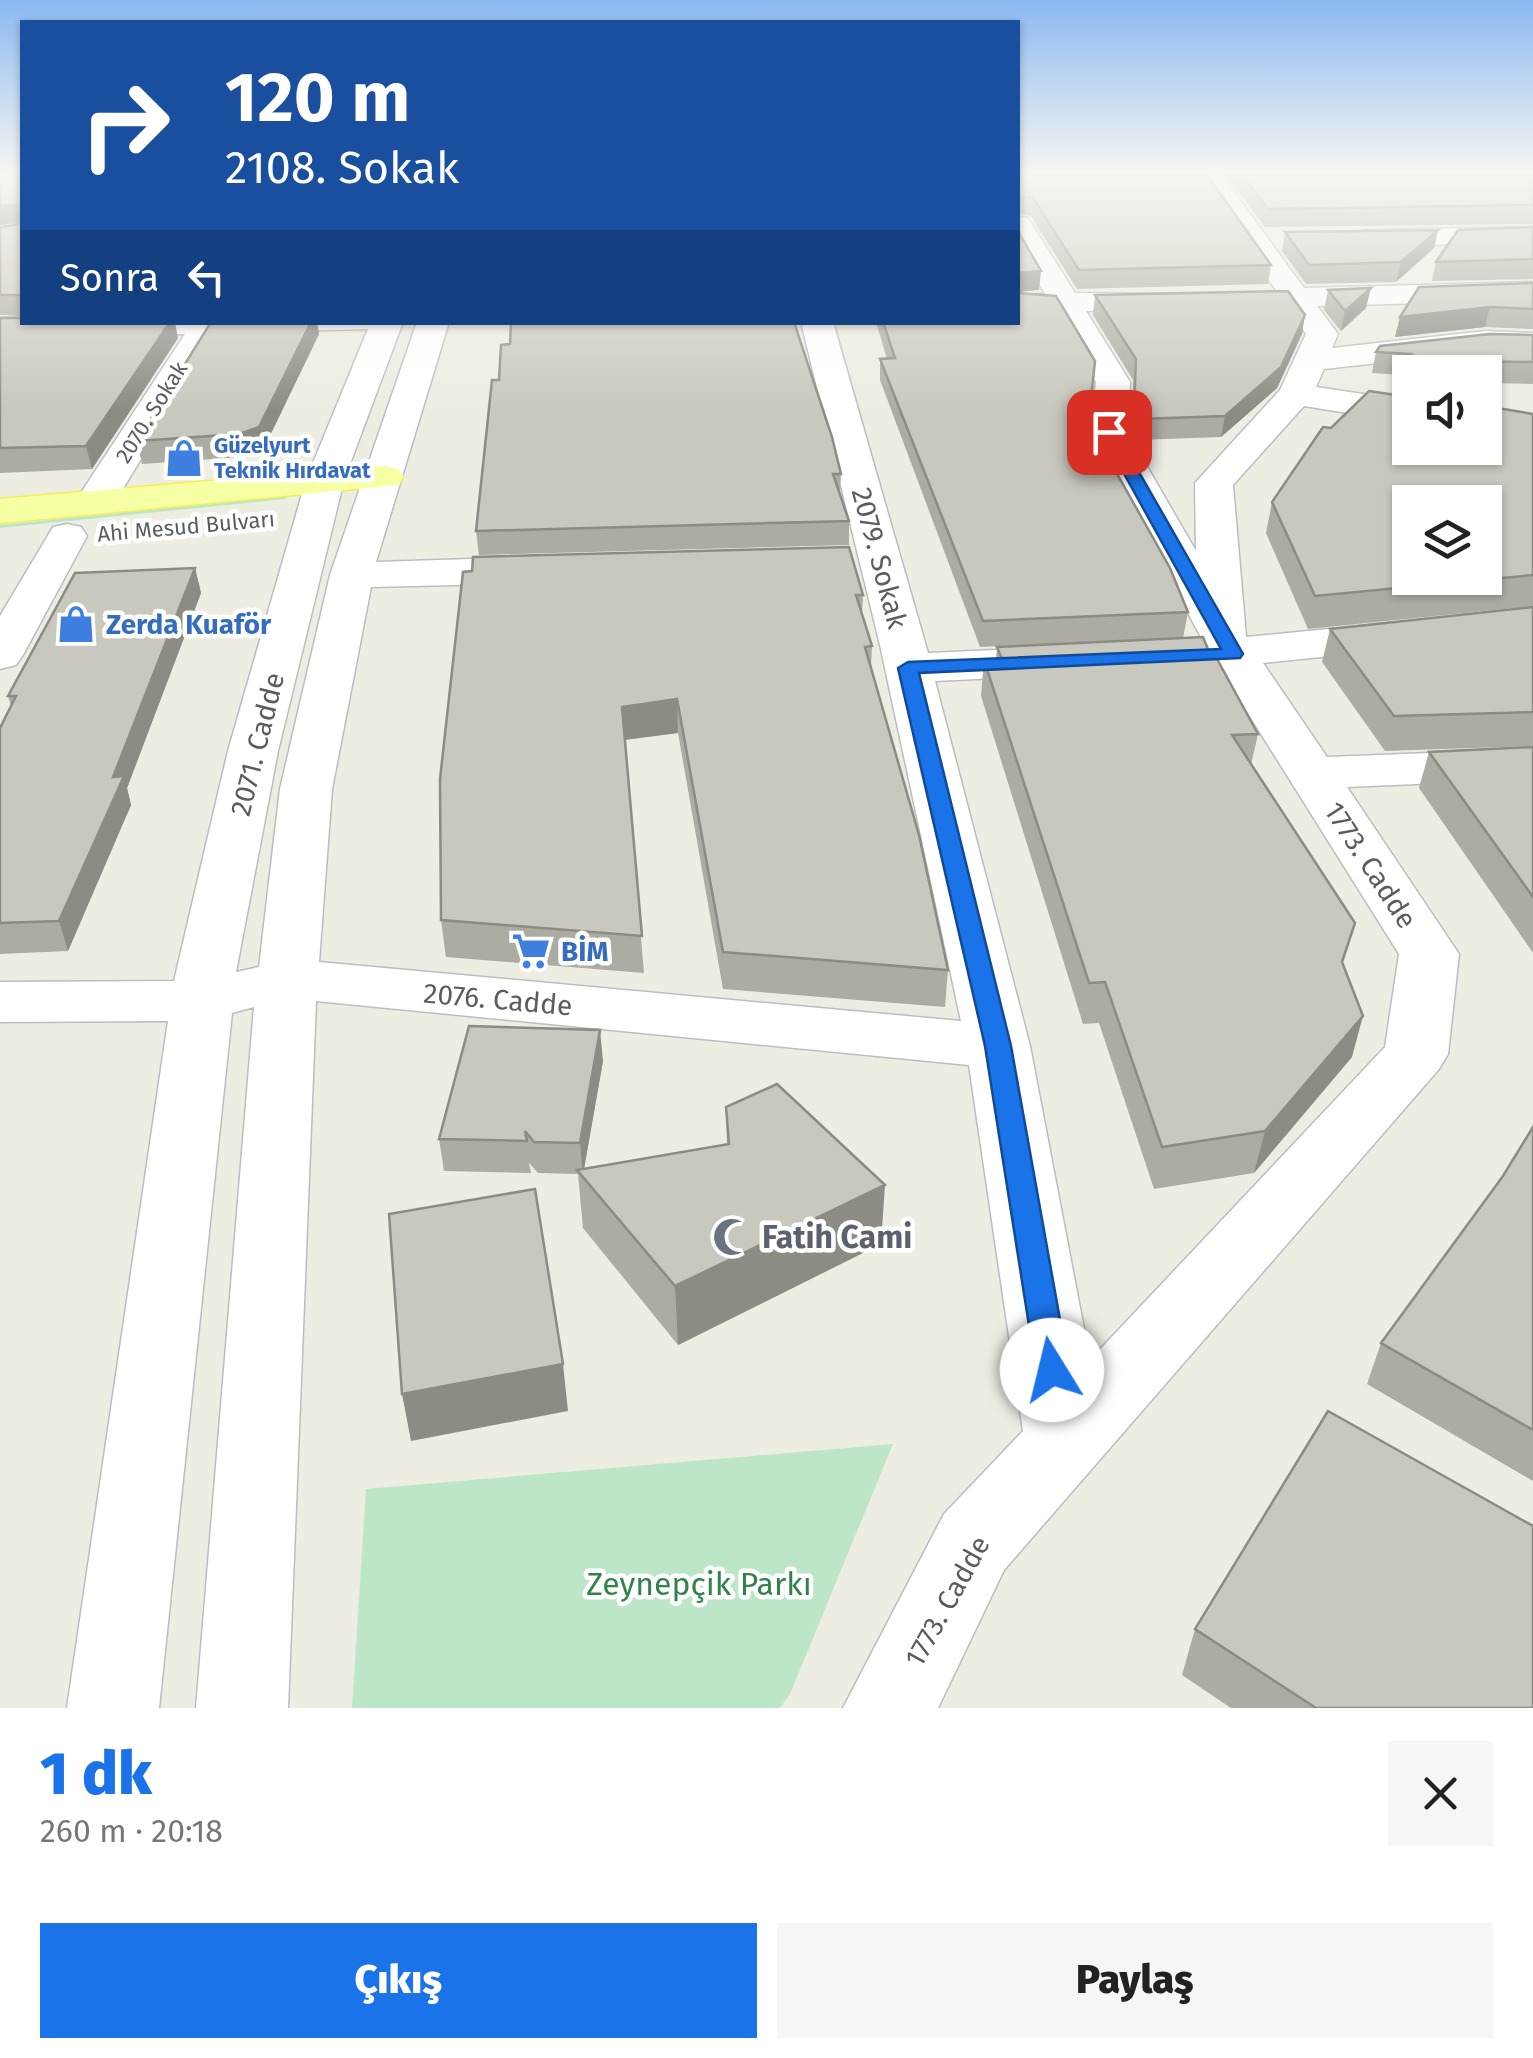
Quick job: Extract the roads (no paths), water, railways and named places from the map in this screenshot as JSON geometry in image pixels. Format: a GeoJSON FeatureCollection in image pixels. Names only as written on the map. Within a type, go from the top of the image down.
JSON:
{"type":"FeatureCollection","features":[{"type":"Feature","properties":{"kind":"main road","name":"Ahi Mesud Bulvarı"},"geometry":{"type":"LineString","coordinates":[[0,512],[95,502],[378,495]]}},
{"type":"Feature","properties":{"kind":"main road","name":"Ahi Mesud Bulvarı"},"geometry":{"type":"LineString","coordinates":[[0,543],[320,498]]}},
{"type":"Feature","properties":{"kind":"street","name":"1773. Cadde"},"geometry":{"type":"LineString","coordinates":[[889,1708],[974,1542],[1416,1054],[1429,954],[1227,643],[1179,551],[1109,432],[1113,382],[1034,253]]}},
{"type":"Feature","properties":{"kind":"street"},"geometry":{"type":"LineString","coordinates":[[1276,253],[1276,297]]}},
{"type":"Feature","properties":{"kind":"street"},"geometry":{"type":"LineString","coordinates":[[1276,297],[1533,291]]}},
{"type":"Feature","properties":{"kind":"street"},"geometry":{"type":"LineString","coordinates":[[1227,643],[1214,483],[1303,377],[1322,334],[1276,297]]}},
{"type":"Feature","properties":{"kind":"street"},"geometry":{"type":"LineString","coordinates":[[1020,304],[1198,299]]}},
{"type":"Feature","properties":{"kind":"street","name":"2070. Sokak"},"geometry":{"type":"LineString","coordinates":[[95,502],[206,325]]}},
{"type":"Feature","properties":{"kind":"street","name":"2071. Cadde"},"geometry":{"type":"LineString","coordinates":[[113,1708],[202,1001],[253,750],[320,498],[386,325]]}},
{"type":"Feature","properties":{"kind":"street","name":"2071. Cadde"},"geometry":{"type":"LineString","coordinates":[[242,1708],[278,1074],[306,789],[352,575],[431,325]]}},
{"type":"Feature","properties":{"kind":"street","name":"2079. Sokak"},"geometry":{"type":"LineString","coordinates":[[818,325],[861,561],[908,668],[998,1046],[1065,1442]]}},
{"type":"Feature","properties":{"kind":"street"},"geometry":{"type":"LineString","coordinates":[[1303,377],[1485,341],[1533,343]]}},
{"type":"Feature","properties":{"kind":"street"},"geometry":{"type":"LineString","coordinates":[[1303,377],[1392,406]]}},
{"type":"Feature","properties":{"kind":"street"},"geometry":{"type":"LineString","coordinates":[[0,654],[67,536]]}},
{"type":"Feature","properties":{"kind":"street"},"geometry":{"type":"LineString","coordinates":[[352,575],[587,568]]}},
{"type":"Feature","properties":{"kind":"street"},"geometry":{"type":"LineString","coordinates":[[1157,657],[1227,643],[1533,622]]}},
{"type":"Feature","properties":{"kind":"street"},"geometry":{"type":"LineString","coordinates":[[908,668],[1100,660]]}},
{"type":"Feature","properties":{"kind":"street"},"geometry":{"type":"LineString","coordinates":[[1312,773],[1533,764]]}},
{"type":"Feature","properties":{"kind":"street","name":"2076. Cadde"},"geometry":{"type":"LineString","coordinates":[[0,1002],[202,1001],[287,978],[998,1046]]}},
{"type":"Feature","properties":{"kind":"place","name":"Güzelyurt Teknik Hırdavat"},"geometry":{"type":"Point","coordinates":[184,458]}},
{"type":"Feature","properties":{"kind":"place","name":"Zerda Kuaför"},"geometry":{"type":"Point","coordinates":[76,624]}},
{"type":"Feature","properties":{"kind":"place","name":"BİM"},"geometry":{"type":"Point","coordinates":[531,951]}},
{"type":"Feature","properties":{"kind":"place","name":"Fatih Cami"},"geometry":{"type":"Point","coordinates":[732,1237]}},
{"type":"Feature","properties":{"kind":"park label","name":"Zeynepçik Parkı"},"geometry":{"type":"Point","coordinates":[699,1584]}}]}
